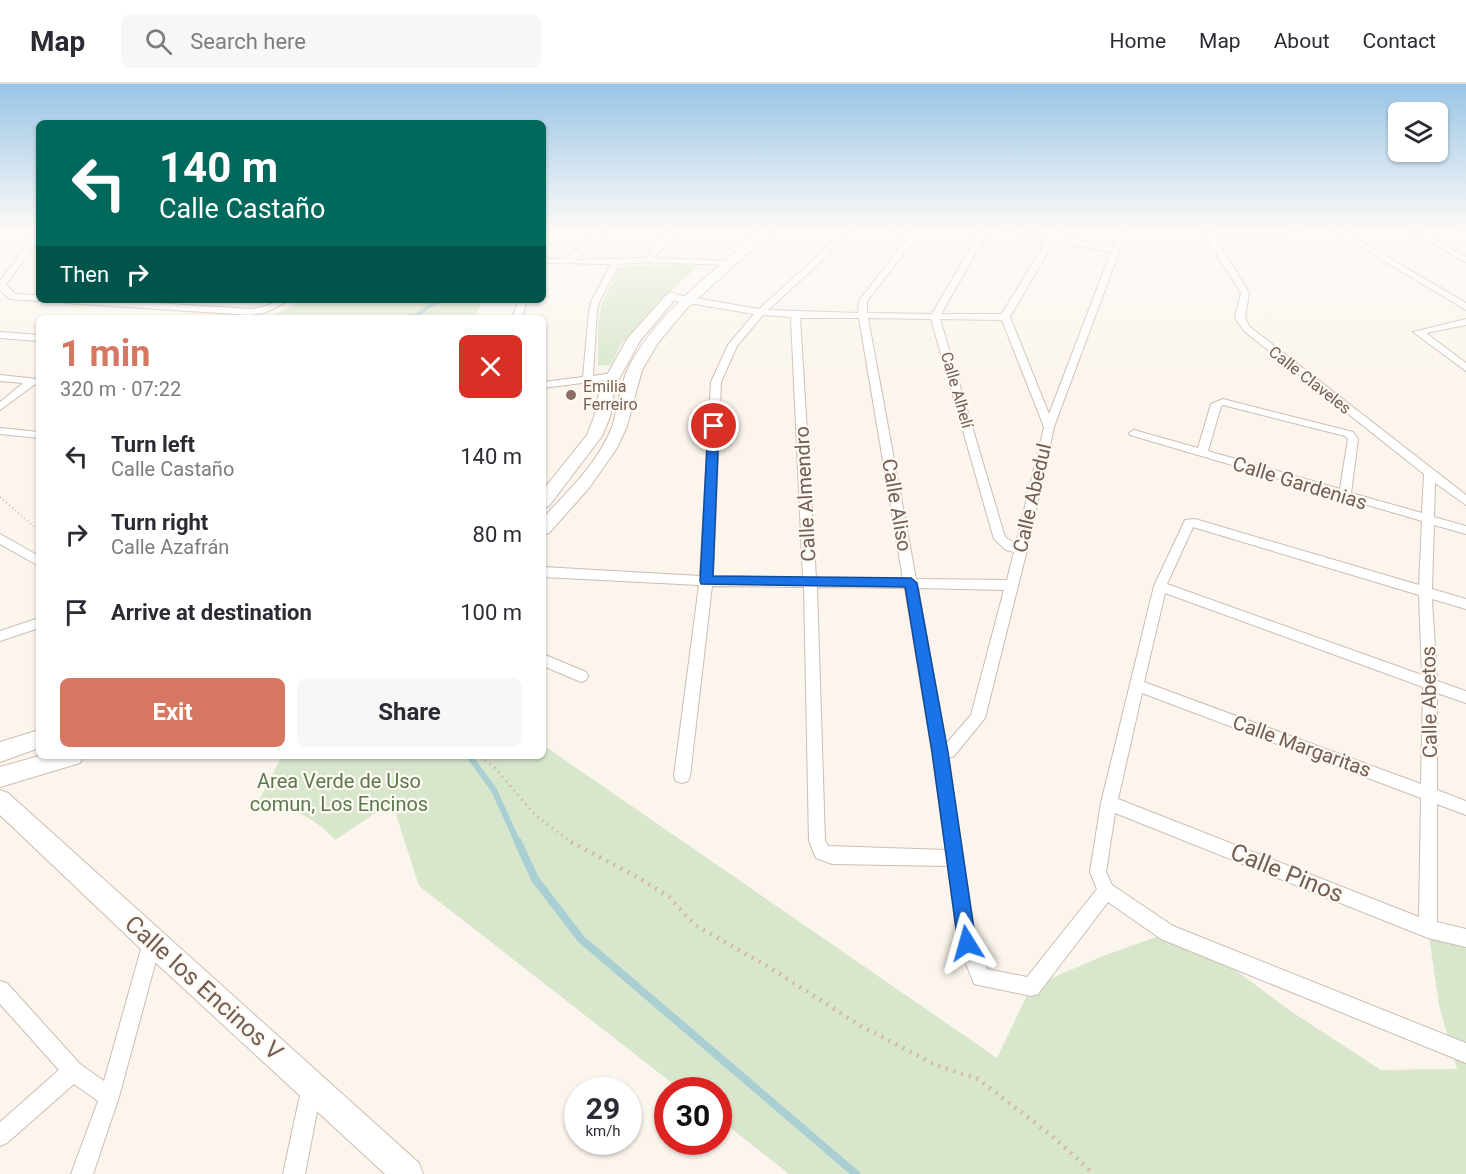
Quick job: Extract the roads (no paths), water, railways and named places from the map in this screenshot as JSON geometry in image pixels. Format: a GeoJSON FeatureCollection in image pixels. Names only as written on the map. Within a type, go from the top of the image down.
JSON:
{"type":"FeatureCollection","features":[{"type":"Feature","properties":{"kind":"street"},"geometry":{"type":"LineString","coordinates":[[6,279],[2,284],[3,288],[13,297],[36,298]]}},
{"type":"Feature","properties":{"kind":"street"},"geometry":{"type":"LineString","coordinates":[[588,379],[593,311],[607,279]]}},
{"type":"Feature","properties":{"kind":"street"},"geometry":{"type":"LineString","coordinates":[[546,498],[594,436],[603,417],[608,386],[634,339],[671,297],[693,279]]}},
{"type":"Feature","properties":{"kind":"street"},"geometry":{"type":"LineString","coordinates":[[546,525],[596,466],[615,437],[624,415],[633,372],[639,361],[669,317],[712,279]]}},
{"type":"Feature","properties":{"kind":"street"},"geometry":{"type":"LineString","coordinates":[[682,776],[706,581],[716,382],[720,366],[730,350],[760,312],[797,279]]}},
{"type":"Feature","properties":{"kind":"street","name":"Calle Aliso"},"geometry":{"type":"LineString","coordinates":[[880,279],[863,301],[864,315],[940,752],[967,943],[981,977],[1031,987],[1106,891]]}},
{"type":"Feature","properties":{"kind":"street"},"geometry":{"type":"LineString","coordinates":[[935,315],[956,279]]}},
{"type":"Feature","properties":{"kind":"street"},"geometry":{"type":"LineString","coordinates":[[1005,317],[1028,279]]}},
{"type":"Feature","properties":{"kind":"street","name":"Calle Abedul"},"geometry":{"type":"LineString","coordinates":[[940,752],[949,752],[978,718],[1021,550],[1049,427],[1104,279]]}},
{"type":"Feature","properties":{"kind":"street","name":"Calle Claveles"},"geometry":{"type":"LineString","coordinates":[[1237,279],[1245,293],[1240,318],[1247,329],[1466,501]]}},
{"type":"Feature","properties":{"kind":"street"},"geometry":{"type":"LineString","coordinates":[[1418,279],[1466,308]]}},
{"type":"Feature","properties":{"kind":"street"},"geometry":{"type":"LineString","coordinates":[[0,300],[36,291]]}},
{"type":"Feature","properties":{"kind":"street"},"geometry":{"type":"LineString","coordinates":[[671,297],[760,312],[795,315],[1005,317]]}},
{"type":"Feature","properties":{"kind":"street"},"geometry":{"type":"LineString","coordinates":[[119,303],[261,311],[279,303]]}},
{"type":"Feature","properties":{"kind":"street","name":"Calle Almendro"},"geometry":{"type":"LineString","coordinates":[[795,315],[810,581],[817,841],[822,852],[832,856],[955,858]]}},
{"type":"Feature","properties":{"kind":"street","name":"Calle Alhelí"},"geometry":{"type":"LineString","coordinates":[[935,315],[1000,539],[1010,547],[1021,550]]}},
{"type":"Feature","properties":{"kind":"street"},"geometry":{"type":"LineString","coordinates":[[1005,317],[1049,427]]}},
{"type":"Feature","properties":{"kind":"street"},"geometry":{"type":"LineString","coordinates":[[1466,322],[1418,332],[1452,360],[1466,368]]}},
{"type":"Feature","properties":{"kind":"street"},"geometry":{"type":"LineString","coordinates":[[0,335],[36,338]]}},
{"type":"Feature","properties":{"kind":"street"},"geometry":{"type":"LineString","coordinates":[[1452,360],[1466,358]]}},
{"type":"Feature","properties":{"kind":"street"},"geometry":{"type":"LineString","coordinates":[[546,385],[613,376]]}},
{"type":"Feature","properties":{"kind":"street"},"geometry":{"type":"LineString","coordinates":[[0,378],[35,382]]}},
{"type":"Feature","properties":{"kind":"street"},"geometry":{"type":"LineString","coordinates":[[0,407],[35,382]]}},
{"type":"Feature","properties":{"kind":"street"},"geometry":{"type":"LineString","coordinates":[[1202,453],[1216,404],[1223,402],[1348,434],[1374,430]]}},
{"type":"Feature","properties":{"kind":"street"},"geometry":{"type":"LineString","coordinates":[[0,431],[36,435]]}},
{"type":"Feature","properties":{"kind":"street","name":"Calle Gardenias"},"geometry":{"type":"LineString","coordinates":[[1134,434],[1428,521],[1466,530]]}},
{"type":"Feature","properties":{"kind":"street"},"geometry":{"type":"LineString","coordinates":[[1345,496],[1353,439],[1348,434]]}},
{"type":"Feature","properties":{"kind":"street","name":"Calle Abetos"},"geometry":{"type":"LineString","coordinates":[[1428,930],[1430,684],[1425,592],[1430,474]]}},
{"type":"Feature","properties":{"kind":"street"},"geometry":{"type":"LineString","coordinates":[[1466,604],[1189,523],[1160,586],[1109,803],[1098,872],[1106,891],[1167,933],[1466,1053]]}},
{"type":"Feature","properties":{"kind":"street"},"geometry":{"type":"LineString","coordinates":[[0,538],[36,560]]}},
{"type":"Feature","properties":{"kind":"street"},"geometry":{"type":"LineString","coordinates":[[546,572],[706,581],[1011,585]]}},
{"type":"Feature","properties":{"kind":"street"},"geometry":{"type":"LineString","coordinates":[[1160,586],[1466,697]]}},
{"type":"Feature","properties":{"kind":"street"},"geometry":{"type":"LineString","coordinates":[[0,636],[36,624]]}},
{"type":"Feature","properties":{"kind":"street"},"geometry":{"type":"LineString","coordinates":[[546,661],[581,675]]}},
{"type":"Feature","properties":{"kind":"street","name":"Calle Margaritas"},"geometry":{"type":"LineString","coordinates":[[1138,686],[1466,808]]}},
{"type":"Feature","properties":{"kind":"street"},"geometry":{"type":"LineString","coordinates":[[0,752],[36,740]]}},
{"type":"Feature","properties":{"kind":"street"},"geometry":{"type":"LineString","coordinates":[[0,777],[62,759]]}},
{"type":"Feature","properties":{"kind":"street","name":"Calle los Encinos V"},"geometry":{"type":"LineString","coordinates":[[0,800],[152,942],[408,1174]]}},
{"type":"Feature","properties":{"kind":"street","name":"Calle Pinos"},"geometry":{"type":"LineString","coordinates":[[1109,803],[1428,930],[1466,938]]}},
{"type":"Feature","properties":{"kind":"street"},"geometry":{"type":"LineString","coordinates":[[82,1174],[109,1097],[152,942]]}},
{"type":"Feature","properties":{"kind":"street"},"geometry":{"type":"LineString","coordinates":[[0,990],[74,1071],[109,1097]]}},
{"type":"Feature","properties":{"kind":"street"},"geometry":{"type":"LineString","coordinates":[[0,1136],[74,1071]]}},
{"type":"Feature","properties":{"kind":"street"},"geometry":{"type":"LineString","coordinates":[[294,1174],[312,1086]]}},
{"type":"Feature","properties":{"kind":"waterway"},"geometry":{"type":"LineString","coordinates":[[417,315],[434,303]]}},
{"type":"Feature","properties":{"kind":"waterway"},"geometry":{"type":"LineString","coordinates":[[471,759],[494,790],[518,843]]}},
{"type":"Feature","properties":{"kind":"waterway"},"geometry":{"type":"LineString","coordinates":[[518,842],[535,879],[581,939],[856,1174]]}},
{"type":"Feature","properties":{"kind":"place","name":"Emilia Ferreiro"},"geometry":{"type":"Point","coordinates":[571,395]}},
{"type":"Feature","properties":{"kind":"park label","name":"Area Verde de Uso comun, Los Encinos"},"geometry":{"type":"Point","coordinates":[339,792]}}]}
